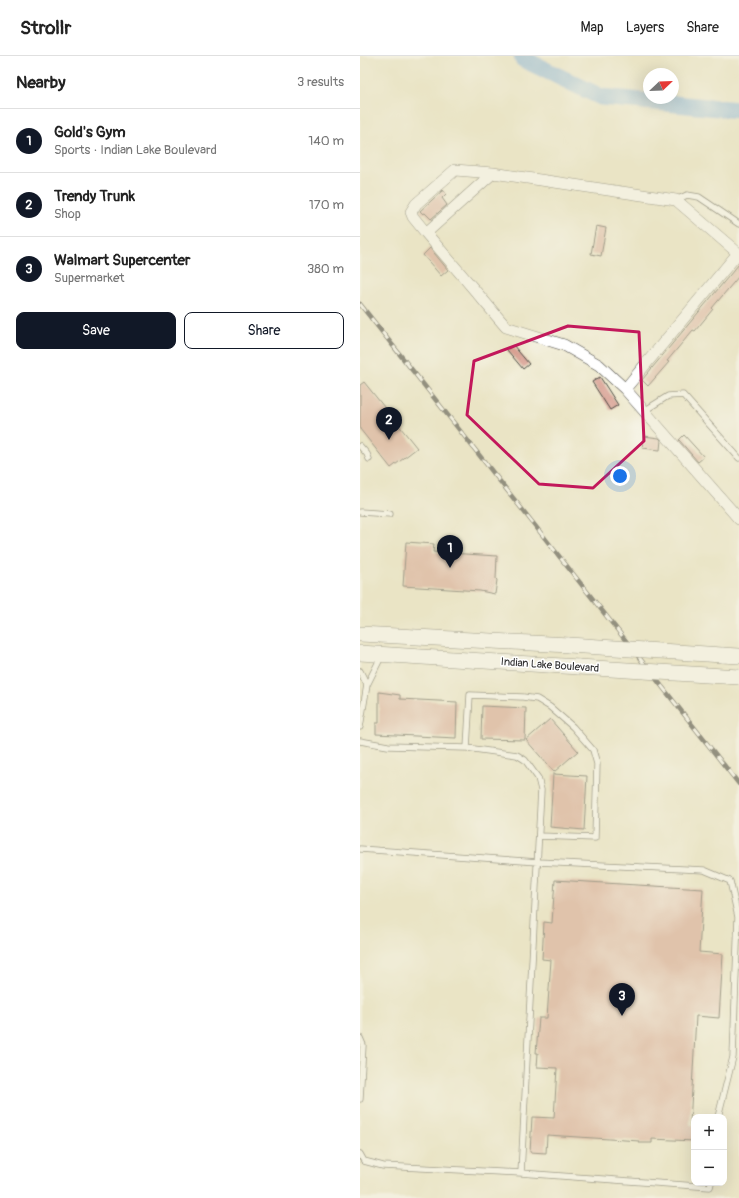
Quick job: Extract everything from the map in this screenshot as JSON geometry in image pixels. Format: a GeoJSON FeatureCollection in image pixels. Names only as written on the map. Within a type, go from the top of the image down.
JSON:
{"type":"FeatureCollection","features":[{"type":"Feature","properties":{"kind":"main road","name":"Indian Lake Boulevard"},"geometry":{"type":"LineString","coordinates":[[360,634],[739,656]]}},
{"type":"Feature","properties":{"kind":"main road","name":"Indian Lake Boulevard"},"geometry":{"type":"LineString","coordinates":[[360,653],[739,677]]}},
{"type":"Feature","properties":{"kind":"street"},"geometry":{"type":"LineString","coordinates":[[625,389],[738,253],[676,200],[493,173],[455,170],[416,204],[411,212],[413,217],[506,327],[564,346],[599,365],[625,389],[739,519]]}},
{"type":"Feature","properties":{"kind":"street"},"geometry":{"type":"LineString","coordinates":[[426,233],[493,173]]}},
{"type":"Feature","properties":{"kind":"lane"},"geometry":{"type":"LineString","coordinates":[[676,200],[687,195],[700,197],[739,224]]}},
{"type":"Feature","properties":{"kind":"lane"},"geometry":{"type":"LineString","coordinates":[[644,411],[668,396],[683,395],[739,458]]}},
{"type":"Feature","properties":{"kind":"lane"},"geometry":{"type":"LineString","coordinates":[[360,446],[367,454],[369,459]]}},
{"type":"Feature","properties":{"kind":"lane"},"geometry":{"type":"LineString","coordinates":[[360,512],[390,514]]}},
{"type":"Feature","properties":{"kind":"lane"},"geometry":{"type":"LineString","coordinates":[[360,727],[367,685],[382,654]]}},
{"type":"Feature","properties":{"kind":"lane"},"geometry":{"type":"LineString","coordinates":[[360,671],[367,685]]}},
{"type":"Feature","properties":{"kind":"lane"},"geometry":{"type":"LineString","coordinates":[[467,748],[470,695],[523,696],[537,699],[550,707],[573,727],[593,750],[597,764],[595,838],[539,836]]}},
{"type":"Feature","properties":{"kind":"lane"},"geometry":{"type":"LineString","coordinates":[[360,741],[388,746],[467,748],[517,755],[525,760],[538,778],[541,790],[538,862],[521,1173]]}},
{"type":"Feature","properties":{"kind":"lane"},"geometry":{"type":"LineString","coordinates":[[360,850],[538,862],[704,870],[730,881],[738,917],[733,1057],[719,1114]]}},
{"type":"Feature","properties":{"kind":"lane"},"geometry":{"type":"LineString","coordinates":[[360,1038],[363,1045],[360,1099]]}},
{"type":"Feature","properties":{"kind":"lane"},"geometry":{"type":"LineString","coordinates":[[360,1154],[362,1161],[383,1166],[456,1171],[521,1173],[691,1186]]}},
{"type":"Feature","properties":{"kind":"lane"},"geometry":{"type":"LineString","coordinates":[[696,1186],[710,1186]]}},
{"type":"Feature","properties":{"kind":"highlighted area"},"geometry":{"type":"Polygon","coordinates":[[[568,326],[639,332],[644,441],[593,488],[539,484],[467,415],[474,361],[568,326]]]}},
{"type":"Feature","properties":{"kind":"building"},"geometry":{"type":"Polygon","coordinates":[[[443,190],[446,194],[442,198],[447,205],[431,219],[425,213],[423,214],[420,211],[443,190]]]}},
{"type":"Feature","properties":{"kind":"building"},"geometry":{"type":"Polygon","coordinates":[[[596,226],[606,228],[601,256],[591,254],[596,226]]]}},
{"type":"Feature","properties":{"kind":"building"},"geometry":{"type":"Polygon","coordinates":[[[430,248],[448,270],[441,276],[423,255],[430,248]]]}},
{"type":"Feature","properties":{"kind":"building"},"geometry":{"type":"Polygon","coordinates":[[[739,264],[739,276],[695,331],[693,330],[667,361],[669,362],[648,386],[642,380],[739,264]]]}},
{"type":"Feature","properties":{"kind":"building"},"geometry":{"type":"Polygon","coordinates":[[[513,345],[529,364],[523,369],[507,350],[513,345]]]}},
{"type":"Feature","properties":{"kind":"building"},"geometry":{"type":"Polygon","coordinates":[[[600,377],[618,405],[610,410],[592,382],[600,377]]]}},
{"type":"Feature","properties":{"kind":"building"},"geometry":{"type":"Polygon","coordinates":[[[364,382],[417,448],[391,468],[360,429],[360,385],[364,382]]]}},
{"type":"Feature","properties":{"kind":"building"},"geometry":{"type":"Polygon","coordinates":[[[684,435],[704,457],[698,462],[679,440],[684,435]]]}},
{"type":"Feature","properties":{"kind":"building"},"geometry":{"type":"Polygon","coordinates":[[[644,436],[659,438],[661,440],[660,450],[642,448],[644,436]]]}},
{"type":"Feature","properties":{"kind":"building"},"geometry":{"type":"Polygon","coordinates":[[[406,542],[434,544],[433,552],[497,556],[497,580],[495,594],[480,591],[403,586],[406,542]]]}},
{"type":"Feature","properties":{"kind":"building"},"geometry":{"type":"Polygon","coordinates":[[[379,692],[400,695],[400,699],[457,702],[456,738],[376,734],[376,723],[379,723],[379,692]]]}},
{"type":"Feature","properties":{"kind":"building"},"geometry":{"type":"Polygon","coordinates":[[[482,706],[526,708],[525,740],[481,739],[482,706]]]}},
{"type":"Feature","properties":{"kind":"building"},"geometry":{"type":"Polygon","coordinates":[[[550,719],[578,751],[554,772],[526,740],[550,719]]]}},
{"type":"Feature","properties":{"kind":"building"},"geometry":{"type":"Polygon","coordinates":[[[553,774],[587,776],[584,830],[550,827],[553,774]]]}},
{"type":"Feature","properties":{"kind":"building"},"geometry":{"type":"Polygon","coordinates":[[[555,880],[703,889],[699,952],[723,954],[719,1018],[696,1016],[690,1125],[691,1141],[652,1139],[652,1143],[639,1143],[640,1141],[547,1135],[546,1153],[530,1152],[532,1117],[554,1118],[557,1068],[537,1067],[538,1053],[536,1053],[539,1018],[547,1018],[551,960],[542,959],[544,922],[552,923],[555,880]]]}},
{"type":"Feature","properties":{"kind":"waterway"},"geometry":{"type":"LineString","coordinates":[[522,56],[523,59],[601,97],[739,110]]}},
{"type":"Feature","properties":{"kind":"railway"},"geometry":{"type":"LineString","coordinates":[[360,304],[739,784]]}},
{"type":"Feature","properties":{"kind":"place","name":"Trendy Trunk"},"geometry":{"type":"Point","coordinates":[389,440]}},
{"type":"Feature","properties":{"kind":"place","name":"Gold's Gym"},"geometry":{"type":"Point","coordinates":[450,568]}},
{"type":"Feature","properties":{"kind":"place","name":"Walmart Supercenter"},"geometry":{"type":"Point","coordinates":[622,1016]}}]}
